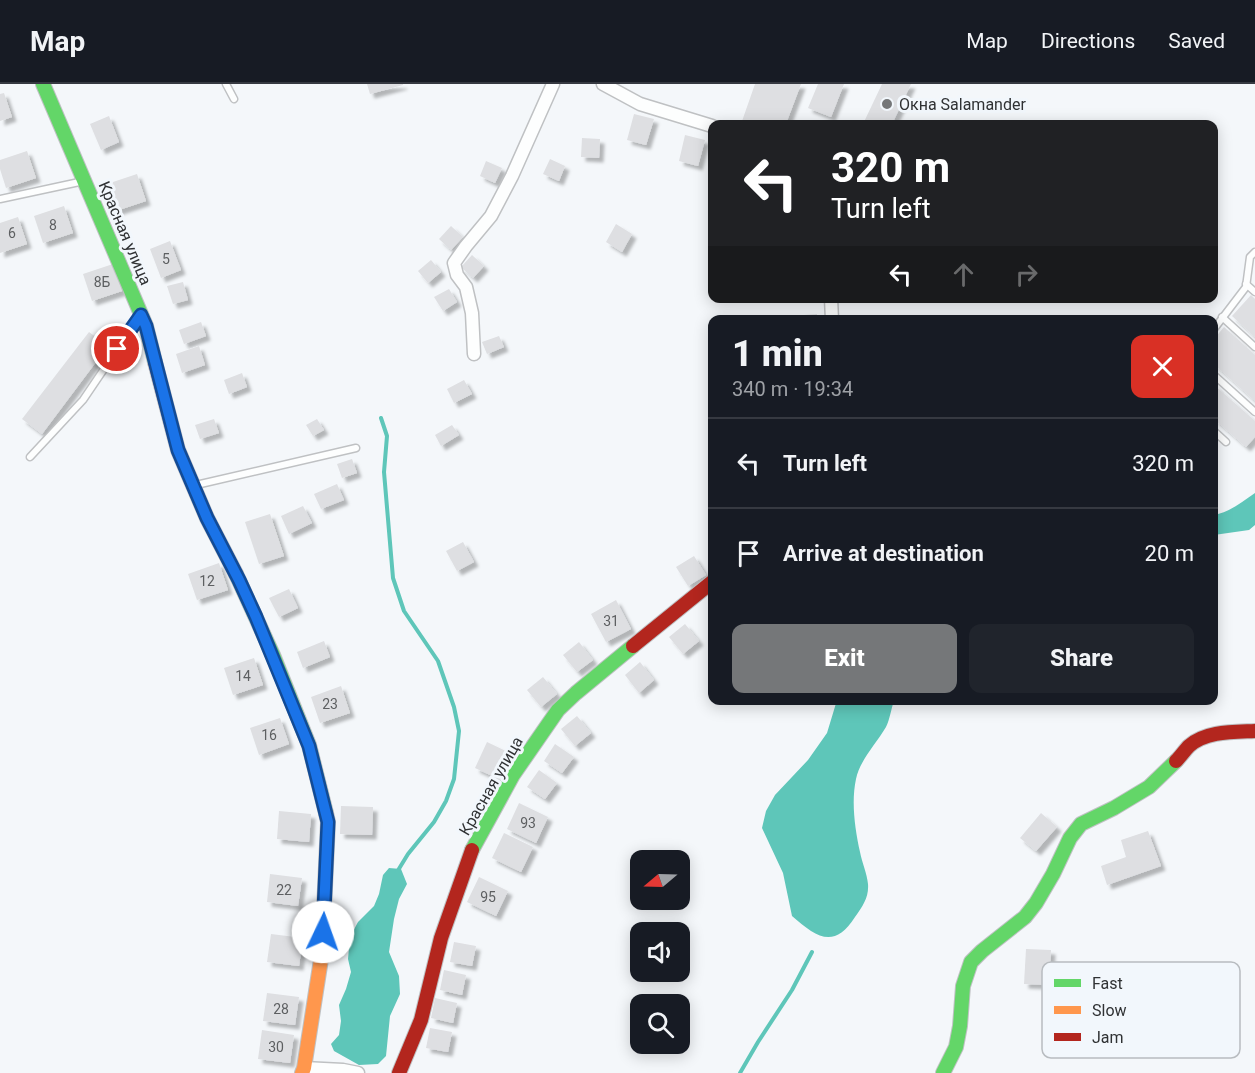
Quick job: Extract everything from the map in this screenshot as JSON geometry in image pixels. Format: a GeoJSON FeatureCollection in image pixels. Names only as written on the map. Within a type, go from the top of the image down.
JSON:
{"type":"FeatureCollection","features":[{"type":"Feature","properties":{"kind":"street","name":"Красная улица"},"geometry":{"type":"LineString","coordinates":[[43,84],[146,326],[178,450],[207,518],[239,580],[273,655],[309,746],[328,822],[322,954],[303,1070],[343,1070],[358,1073]]}},
{"type":"Feature","properties":{"kind":"street"},"geometry":{"type":"LineString","coordinates":[[474,354],[472,313],[466,287],[457,275],[454,263],[491,216],[512,176],[553,84]]}},
{"type":"Feature","properties":{"kind":"street"},"geometry":{"type":"LineString","coordinates":[[603,84],[640,104],[708,125]]}},
{"type":"Feature","properties":{"kind":"street","name":"Красная улица"},"geometry":{"type":"LineString","coordinates":[[399,1073],[422,1020],[441,938],[470,855],[513,775],[558,710],[708,585]]}},
{"type":"Feature","properties":{"kind":"street"},"geometry":{"type":"LineString","coordinates":[[943,1073],[956,1047],[963,986],[971,962],[1025,917],[1053,874],[1070,838],[1082,824],[1149,787],[1173,765],[1190,745],[1206,736],[1255,731]]}},
{"type":"Feature","properties":{"kind":"lane"},"geometry":{"type":"LineString","coordinates":[[226,84],[234,99]]}},
{"type":"Feature","properties":{"kind":"lane"},"geometry":{"type":"LineString","coordinates":[[0,199],[85,180]]}},
{"type":"Feature","properties":{"kind":"lane"},"geometry":{"type":"LineString","coordinates":[[1218,322],[1246,287],[1250,257],[1255,252]]}},
{"type":"Feature","properties":{"kind":"lane"},"geometry":{"type":"LineString","coordinates":[[1246,284],[1255,292]]}},
{"type":"Feature","properties":{"kind":"lane"},"geometry":{"type":"LineString","coordinates":[[30,457],[83,400],[141,315]]}},
{"type":"Feature","properties":{"kind":"lane"},"geometry":{"type":"LineString","coordinates":[[1222,317],[1255,347]]}},
{"type":"Feature","properties":{"kind":"lane"},"geometry":{"type":"LineString","coordinates":[[1218,379],[1255,412]]}},
{"type":"Feature","properties":{"kind":"lane"},"geometry":{"type":"LineString","coordinates":[[1218,435],[1226,442]]}},
{"type":"Feature","properties":{"kind":"lane"},"geometry":{"type":"LineString","coordinates":[[194,486],[356,448]]}},
{"type":"Feature","properties":{"kind":"shaded area"},"geometry":{"type":"Polygon","coordinates":[[[1255,493],[1255,525],[1249,530],[1218,534],[1218,514],[1255,493]]]}},
{"type":"Feature","properties":{"kind":"shaded area"},"geometry":{"type":"Polygon","coordinates":[[[835,705],[893,705],[886,727],[861,765],[856,779],[855,825],[867,880],[866,897],[861,909],[847,927],[840,934],[832,937],[825,937],[809,930],[792,916],[783,873],[762,828],[766,811],[775,795],[808,760],[827,733],[835,705]]]}},
{"type":"Feature","properties":{"kind":"shaded area"},"geometry":{"type":"Polygon","coordinates":[[[389,868],[401,869],[407,884],[399,899],[389,952],[399,976],[400,994],[390,1016],[386,1056],[378,1064],[359,1065],[334,1051],[331,1044],[339,1035],[341,1021],[339,1005],[351,972],[348,959],[350,937],[358,922],[374,906],[383,875],[389,868]]]}},
{"type":"Feature","properties":{"kind":"building"},"geometry":{"type":"Polygon","coordinates":[[[367,84],[403,84],[403,85],[370,94],[367,84]]]}},
{"type":"Feature","properties":{"kind":"building"},"geometry":{"type":"Polygon","coordinates":[[[755,84],[801,84],[787,120],[742,120],[755,84]]]}},
{"type":"Feature","properties":{"kind":"building"},"geometry":{"type":"Polygon","coordinates":[[[818,84],[844,84],[831,117],[808,108],[818,84]]]}},
{"type":"Feature","properties":{"kind":"building","name":"Окна Salamander"},"geometry":{"type":"Polygon","coordinates":[[[882,84],[911,84],[894,120],[865,120],[882,84]]]}},
{"type":"Feature","properties":{"kind":"building"},"geometry":{"type":"Polygon","coordinates":[[[4,93],[12,117],[0,121],[0,94],[4,93]]]}},
{"type":"Feature","properties":{"kind":"building"},"geometry":{"type":"Polygon","coordinates":[[[634,114],[654,119],[646,145],[627,140],[634,114]]]}},
{"type":"Feature","properties":{"kind":"building"},"geometry":{"type":"Polygon","coordinates":[[[109,116],[119,142],[101,150],[90,124],[109,116]]]}},
{"type":"Feature","properties":{"kind":"building"},"geometry":{"type":"Polygon","coordinates":[[[685,135],[705,140],[698,166],[679,161],[685,135]]]}},
{"type":"Feature","properties":{"kind":"building"},"geometry":{"type":"Polygon","coordinates":[[[582,138],[600,139],[599,158],[581,157],[582,138]]]}},
{"type":"Feature","properties":{"kind":"building"},"geometry":{"type":"Polygon","coordinates":[[[27,151],[36,178],[6,188],[0,169],[0,160],[27,151]]]}},
{"type":"Feature","properties":{"kind":"building"},"geometry":{"type":"Polygon","coordinates":[[[550,159],[565,166],[559,181],[543,174],[550,159]]]}},
{"type":"Feature","properties":{"kind":"building"},"geometry":{"type":"Polygon","coordinates":[[[486,161],[502,168],[495,183],[480,176],[486,161]]]}},
{"type":"Feature","properties":{"kind":"building"},"geometry":{"type":"Polygon","coordinates":[[[137,174],[146,201],[116,211],[107,184],[137,174]]]}},
{"type":"Feature","properties":{"kind":"building"},"geometry":{"type":"Polygon","coordinates":[[[64,206],[73,233],[43,243],[34,216],[64,206]]]}},
{"type":"Feature","properties":{"kind":"building"},"geometry":{"type":"Polygon","coordinates":[[[18,217],[27,244],[0,253],[0,223],[18,217]]]}},
{"type":"Feature","properties":{"kind":"building"},"geometry":{"type":"Polygon","coordinates":[[[616,224],[632,234],[622,252],[606,242],[616,224]]]}},
{"type":"Feature","properties":{"kind":"building"},"geometry":{"type":"Polygon","coordinates":[[[451,226],[463,237],[451,250],[439,239],[451,226]]]}},
{"type":"Feature","properties":{"kind":"building"},"geometry":{"type":"Polygon","coordinates":[[[170,241],[181,270],[161,278],[150,249],[170,241]]]}},
{"type":"Feature","properties":{"kind":"building"},"geometry":{"type":"Polygon","coordinates":[[[472,255],[484,266],[473,278],[461,267],[472,255]]]}},
{"type":"Feature","properties":{"kind":"building"},"geometry":{"type":"Polygon","coordinates":[[[431,260],[441,272],[428,283],[418,271],[431,260]]]}},
{"type":"Feature","properties":{"kind":"building"},"geometry":{"type":"Polygon","coordinates":[[[113,264],[122,291],[92,301],[83,274],[113,264]]]}},
{"type":"Feature","properties":{"kind":"building"},"geometry":{"type":"Polygon","coordinates":[[[183,282],[188,300],[173,304],[167,286],[183,282]]]}},
{"type":"Feature","properties":{"kind":"building"},"geometry":{"type":"Polygon","coordinates":[[[449,289],[457,302],[443,311],[434,297],[449,289]]]}},
{"type":"Feature","properties":{"kind":"building"},"geometry":{"type":"Polygon","coordinates":[[[1251,295],[1255,299],[1255,337],[1232,316],[1251,295]]]}},
{"type":"Feature","properties":{"kind":"building"},"geometry":{"type":"Polygon","coordinates":[[[201,322],[206,336],[184,344],[179,330],[201,322]]]}},
{"type":"Feature","properties":{"kind":"building"},"geometry":{"type":"Polygon","coordinates":[[[1224,327],[1255,355],[1255,401],[1218,368],[1218,334],[1224,327]]]}},
{"type":"Feature","properties":{"kind":"building"},"geometry":{"type":"Polygon","coordinates":[[[89,332],[108,346],[42,434],[22,419],[89,332]]]}},
{"type":"Feature","properties":{"kind":"building"},"geometry":{"type":"Polygon","coordinates":[[[499,336],[504,347],[487,354],[482,342],[499,336]]]}},
{"type":"Feature","properties":{"kind":"building"},"geometry":{"type":"Polygon","coordinates":[[[199,346],[205,365],[182,373],[176,354],[199,346]]]}},
{"type":"Feature","properties":{"kind":"building"},"geometry":{"type":"Polygon","coordinates":[[[242,373],[247,387],[229,394],[224,380],[242,373]]]}},
{"type":"Feature","properties":{"kind":"building"},"geometry":{"type":"Polygon","coordinates":[[[464,380],[472,394],[454,403],[447,389],[464,380]]]}},
{"type":"Feature","properties":{"kind":"building"},"geometry":{"type":"Polygon","coordinates":[[[1218,389],[1255,421],[1255,437],[1246,447],[1218,422],[1218,389]]]}},
{"type":"Feature","properties":{"kind":"building"},"geometry":{"type":"Polygon","coordinates":[[[214,419],[219,433],[200,439],[195,425],[214,419]]]}},
{"type":"Feature","properties":{"kind":"building"},"geometry":{"type":"Polygon","coordinates":[[[317,419],[324,430],[313,436],[306,425],[317,419]]]}},
{"type":"Feature","properties":{"kind":"building"},"geometry":{"type":"Polygon","coordinates":[[[452,425],[459,435],[441,446],[435,435],[452,425]]]}},
{"type":"Feature","properties":{"kind":"building"},"geometry":{"type":"Polygon","coordinates":[[[352,459],[357,473],[342,478],[337,464],[352,459]]]}},
{"type":"Feature","properties":{"kind":"building"},"geometry":{"type":"Polygon","coordinates":[[[337,484],[344,500],[321,509],[314,494],[337,484]]]}},
{"type":"Feature","properties":{"kind":"building"},"geometry":{"type":"Polygon","coordinates":[[[303,506],[312,523],[289,534],[281,516],[303,506]]]}},
{"type":"Feature","properties":{"kind":"building"},"geometry":{"type":"Polygon","coordinates":[[[270,514],[284,556],[259,564],[245,522],[270,514]]]}},
{"type":"Feature","properties":{"kind":"building"},"geometry":{"type":"Polygon","coordinates":[[[463,542],[474,562],[457,571],[446,551],[463,542]]]}},
{"type":"Feature","properties":{"kind":"building"},"geometry":{"type":"Polygon","coordinates":[[[694,556],[706,575],[688,586],[676,567],[694,556]]]}},
{"type":"Feature","properties":{"kind":"building"},"geometry":{"type":"Polygon","coordinates":[[[219,563],[228,590],[197,600],[188,574],[219,563]]]}},
{"type":"Feature","properties":{"kind":"building"},"geometry":{"type":"Polygon","coordinates":[[[289,589],[298,608],[279,617],[269,598],[289,589]]]}},
{"type":"Feature","properties":{"kind":"building"},"geometry":{"type":"Polygon","coordinates":[[[616,600],[631,629],[606,642],[591,614],[616,600]]]}},
{"type":"Feature","properties":{"kind":"building"},"geometry":{"type":"Polygon","coordinates":[[[685,624],[699,641],[683,654],[669,637],[685,624]]]}},
{"type":"Feature","properties":{"kind":"building"},"geometry":{"type":"Polygon","coordinates":[[[324,641],[330,657],[303,668],[297,652],[324,641]]]}},
{"type":"Feature","properties":{"kind":"building"},"geometry":{"type":"Polygon","coordinates":[[[579,642],[593,660],[577,672],[563,655],[579,642]]]}},
{"type":"Feature","properties":{"kind":"building"},"geometry":{"type":"Polygon","coordinates":[[[254,658],[263,685],[233,695],[224,668],[254,658]]]}},
{"type":"Feature","properties":{"kind":"building"},"geometry":{"type":"Polygon","coordinates":[[[640,662],[654,680],[639,693],[625,675],[640,662]]]}},
{"type":"Feature","properties":{"kind":"building"},"geometry":{"type":"Polygon","coordinates":[[[543,677],[557,694],[541,707],[527,690],[543,677]]]}},
{"type":"Feature","properties":{"kind":"building"},"geometry":{"type":"Polygon","coordinates":[[[341,686],[350,713],[320,723],[311,697],[341,686]]]}},
{"type":"Feature","properties":{"kind":"building"},"geometry":{"type":"Polygon","coordinates":[[[577,716],[591,733],[575,746],[561,729],[577,716]]]}},
{"type":"Feature","properties":{"kind":"building"},"geometry":{"type":"Polygon","coordinates":[[[280,718],[289,744],[259,755],[250,728],[280,718]]]}},
{"type":"Feature","properties":{"kind":"building"},"geometry":{"type":"Polygon","coordinates":[[[487,742],[516,756],[503,781],[475,768],[487,742]]]}},
{"type":"Feature","properties":{"kind":"building"},"geometry":{"type":"Polygon","coordinates":[[[555,744],[574,757],[562,773],[544,761],[555,744]]]}},
{"type":"Feature","properties":{"kind":"building"},"geometry":{"type":"Polygon","coordinates":[[[539,770],[557,783],[545,799],[527,787],[539,770]]]}},
{"type":"Feature","properties":{"kind":"building"},"geometry":{"type":"Polygon","coordinates":[[[519,803],[548,817],[536,843],[507,829],[519,803]]]}},
{"type":"Feature","properties":{"kind":"building"},"geometry":{"type":"Polygon","coordinates":[[[341,806],[373,807],[372,835],[340,834],[341,806]]]}},
{"type":"Feature","properties":{"kind":"building"},"geometry":{"type":"Polygon","coordinates":[[[279,811],[311,814],[309,842],[277,839],[279,811]]]}},
{"type":"Feature","properties":{"kind":"building"},"geometry":{"type":"Polygon","coordinates":[[[1041,813],[1057,827],[1036,851],[1020,838],[1041,813]]]}},
{"type":"Feature","properties":{"kind":"building"},"geometry":{"type":"Polygon","coordinates":[[[1148,831],[1161,866],[1107,885],[1101,866],[1126,857],[1121,840],[1148,831]]]}},
{"type":"Feature","properties":{"kind":"building"},"geometry":{"type":"Polygon","coordinates":[[[504,833],[533,847],[521,872],[492,858],[504,833]]]}},
{"type":"Feature","properties":{"kind":"building"},"geometry":{"type":"Polygon","coordinates":[[[270,874],[302,878],[298,906],[267,902],[270,874]]]}},
{"type":"Feature","properties":{"kind":"building"},"geometry":{"type":"Polygon","coordinates":[[[479,877],[508,891],[496,916],[467,902],[479,877]]]}},
{"type":"Feature","properties":{"kind":"building"},"geometry":{"type":"Polygon","coordinates":[[[271,934],[303,938],[299,966],[267,962],[271,934]]]}},
{"type":"Feature","properties":{"kind":"building"},"geometry":{"type":"Polygon","coordinates":[[[454,942],[476,946],[472,966],[450,962],[454,942]]]}},
{"type":"Feature","properties":{"kind":"building"},"geometry":{"type":"Polygon","coordinates":[[[1026,949],[1051,950],[1050,962],[1042,962],[1042,985],[1024,984],[1026,949]]]}},
{"type":"Feature","properties":{"kind":"building"},"geometry":{"type":"Polygon","coordinates":[[[444,970],[466,975],[462,995],[440,990],[444,970]]]}},
{"type":"Feature","properties":{"kind":"building"},"geometry":{"type":"Polygon","coordinates":[[[267,993],[299,997],[295,1025],[263,1021],[267,993]]]}},
{"type":"Feature","properties":{"kind":"building"},"geometry":{"type":"Polygon","coordinates":[[[435,998],[457,1003],[453,1023],[431,1018],[435,998]]]}},
{"type":"Feature","properties":{"kind":"building"},"geometry":{"type":"Polygon","coordinates":[[[430,1028],[452,1032],[448,1052],[426,1048],[430,1028]]]}},
{"type":"Feature","properties":{"kind":"building"},"geometry":{"type":"Polygon","coordinates":[[[262,1030],[294,1035],[290,1063],[258,1059],[262,1030]]]}},
{"type":"Feature","properties":{"kind":"waterway"},"geometry":{"type":"LineString","coordinates":[[381,418],[387,436],[384,472],[393,578],[404,611],[438,661],[454,707],[459,731],[454,779],[446,801],[434,822],[408,854],[397,872]]}},
{"type":"Feature","properties":{"kind":"waterway"},"geometry":{"type":"LineString","coordinates":[[740,1073],[792,990],[812,952]]}},
{"type":"Feature","properties":{"kind":"traffic: fast"},"geometry":{"type":"LineString","coordinates":[[43,84],[146,326],[155,362]]}},
{"type":"Feature","properties":{"kind":"traffic: fast"},"geometry":{"type":"LineString","coordinates":[[236,574],[273,655],[309,745],[326,813]]}},
{"type":"Feature","properties":{"kind":"traffic: fast"},"geometry":{"type":"LineString","coordinates":[[472,850],[513,775],[558,710],[633,646]]}},
{"type":"Feature","properties":{"kind":"traffic: fast"},"geometry":{"type":"LineString","coordinates":[[943,1073],[956,1047],[963,986],[971,962],[1025,917],[1036,903],[1070,838],[1081,824],[1149,787],[1176,761]]}},
{"type":"Feature","properties":{"kind":"traffic: slow"},"geometry":{"type":"LineString","coordinates":[[302,1073],[322,953],[328,822],[326,813]]}},
{"type":"Feature","properties":{"kind":"traffic: jam"},"geometry":{"type":"LineString","coordinates":[[155,362],[178,450],[207,518],[236,574]]}},
{"type":"Feature","properties":{"kind":"traffic: jam"},"geometry":{"type":"LineString","coordinates":[[633,646],[708,585]]}},
{"type":"Feature","properties":{"kind":"traffic: jam"},"geometry":{"type":"LineString","coordinates":[[1176,761],[1189,746],[1203,737],[1220,733],[1255,731]]}},
{"type":"Feature","properties":{"kind":"traffic: jam"},"geometry":{"type":"LineString","coordinates":[[399,1073],[421,1020],[441,938],[472,850]]}},
{"type":"Feature","properties":{"kind":"place","name":"Окна Salamander"},"geometry":{"type":"Point","coordinates":[887,104]}},
{"type":"Feature","properties":{"kind":"route"},"geometry":{"type":"LineString","coordinates":[[117,349],[141,315],[146,326],[178,450],[207,518],[239,580],[273,655],[309,746],[328,822],[323,932]]}}]}
